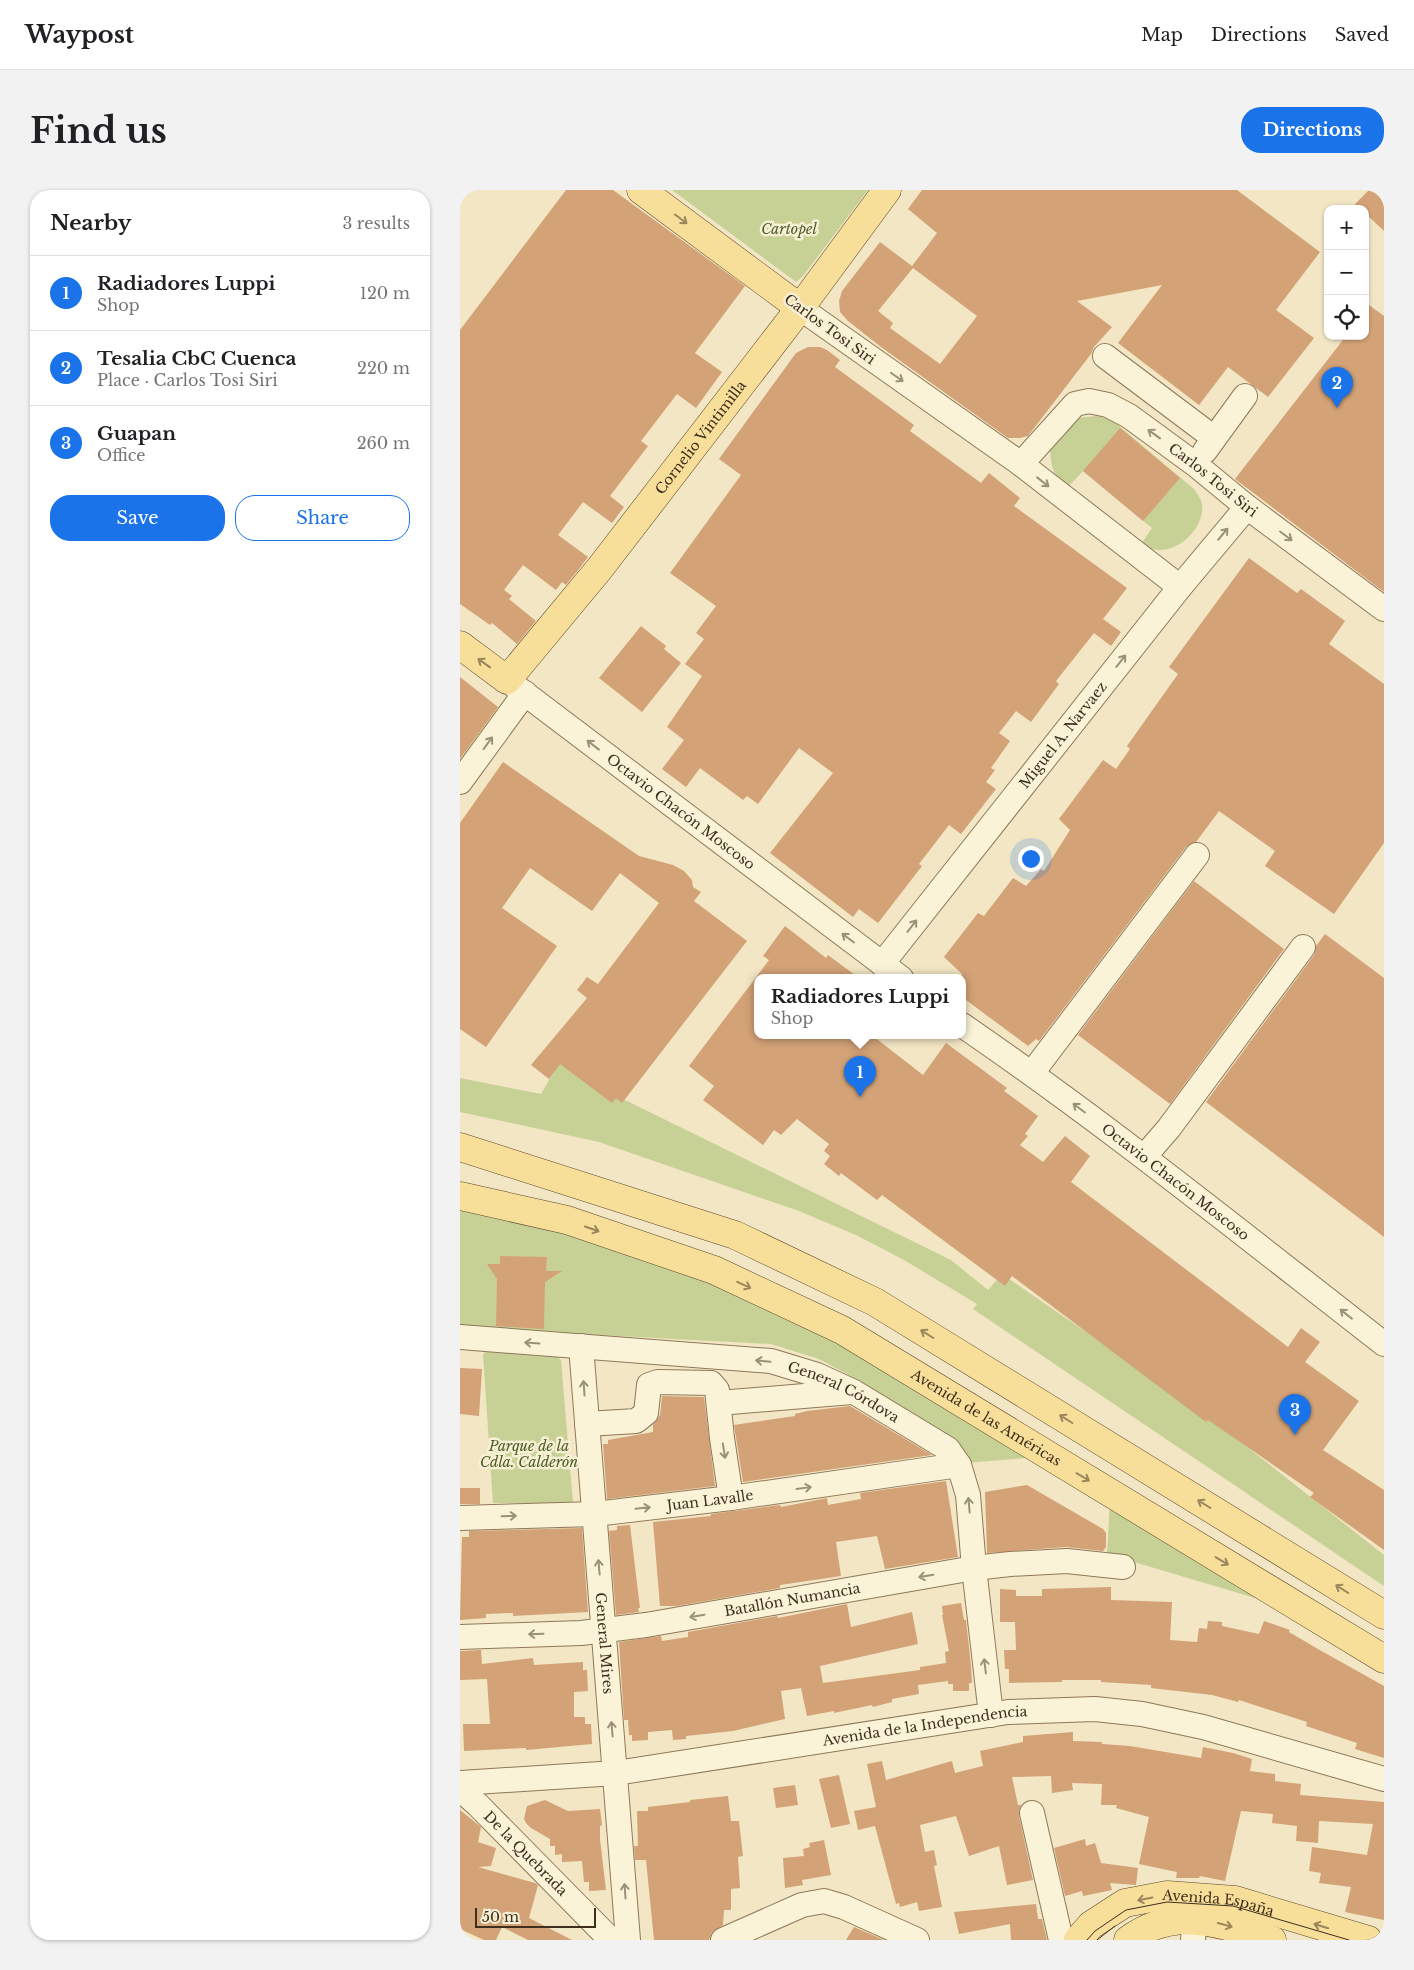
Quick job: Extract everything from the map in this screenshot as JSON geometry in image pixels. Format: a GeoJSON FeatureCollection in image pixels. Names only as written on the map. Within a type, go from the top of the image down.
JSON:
{"type":"FeatureCollection","features":[{"type":"Feature","properties":{"kind":"main road","name":"Carlos Tosi Siri"},"geometry":{"type":"LineString","coordinates":[[641,190],[800,308]]}},
{"type":"Feature","properties":{"kind":"main road","name":"Cornelio Vintimilla"},"geometry":{"type":"LineString","coordinates":[[516,686],[600,568],[800,308],[887,190]]}},
{"type":"Feature","properties":{"kind":"main road","name":"Octavio Chacón Moscoso"},"geometry":{"type":"LineString","coordinates":[[460,645],[516,686]]}},
{"type":"Feature","properties":{"kind":"main road"},"geometry":{"type":"LineString","coordinates":[[460,1147],[735,1235],[875,1302],[1384,1615]]}},
{"type":"Feature","properties":{"kind":"main road"},"geometry":{"type":"LineString","coordinates":[[460,1159],[588,1188]]}},
{"type":"Feature","properties":{"kind":"main road","name":"Avenida de las Américas"},"geometry":{"type":"LineString","coordinates":[[460,1182],[485,1189],[567,1220],[714,1270],[842,1330],[1384,1658]]}},
{"type":"Feature","properties":{"kind":"main road","name":"Avenida de las Américas"},"geometry":{"type":"LineString","coordinates":[[460,1196],[567,1220]]}},
{"type":"Feature","properties":{"kind":"main road","name":"Avenida España"},"geometry":{"type":"LineString","coordinates":[[1078,1940],[1091,1925],[1125,1903],[1167,1895],[1235,1900],[1368,1940]]}},
{"type":"Feature","properties":{"kind":"main road","name":"Avenida España"},"geometry":{"type":"LineString","coordinates":[[1128,1940],[1167,1922],[1194,1930],[1220,1923],[1272,1940]]}},
{"type":"Feature","properties":{"kind":"street","name":"Carlos Tosi Siri"},"geometry":{"type":"LineString","coordinates":[[800,308],[1020,464],[1180,587]]}},
{"type":"Feature","properties":{"kind":"street"},"geometry":{"type":"LineString","coordinates":[[1105,356],[1214,438]]}},
{"type":"Feature","properties":{"kind":"street"},"geometry":{"type":"LineString","coordinates":[[1196,465],[1245,396]]}},
{"type":"Feature","properties":{"kind":"street","name":"Carlos Tosi Siri"},"geometry":{"type":"LineString","coordinates":[[1020,464],[1075,404],[1089,401],[1108,405],[1129,416],[1196,465],[1247,507],[1384,609]]}},
{"type":"Feature","properties":{"kind":"street","name":"Miguel A. Narvaez"},"geometry":{"type":"LineString","coordinates":[[882,964],[1180,587],[1247,507]]}},
{"type":"Feature","properties":{"kind":"street","name":"Cornelio Vintimilla"},"geometry":{"type":"LineString","coordinates":[[460,782],[516,686]]}},
{"type":"Feature","properties":{"kind":"street","name":"Octavio Chacón Moscoso"},"geometry":{"type":"LineString","coordinates":[[516,686],[896,974]]}},
{"type":"Feature","properties":{"kind":"street"},"geometry":{"type":"LineString","coordinates":[[1032,1073],[1197,856]]}},
{"type":"Feature","properties":{"kind":"street"},"geometry":{"type":"LineString","coordinates":[[1144,1157],[1169,1128],[1303,947]]}},
{"type":"Feature","properties":{"kind":"street","name":"Octavio Chacón Moscoso"},"geometry":{"type":"LineString","coordinates":[[966,1028],[1032,1073],[1144,1157],[1384,1344]]}},
{"type":"Feature","properties":{"kind":"street","name":"General Córdova"},"geometry":{"type":"LineString","coordinates":[[460,1337],[771,1361],[817,1375],[854,1392],[948,1449],[959,1465],[968,1495],[974,1568],[991,1715]]}},
{"type":"Feature","properties":{"kind":"street","name":"General Mires"},"geometry":{"type":"LineString","coordinates":[[581,1346],[628,1940]]}},
{"type":"Feature","properties":{"kind":"street"},"geometry":{"type":"LineString","coordinates":[[587,1424],[636,1421],[646,1413],[649,1385],[658,1382],[711,1384],[717,1390],[731,1498]]}},
{"type":"Feature","properties":{"kind":"street"},"geometry":{"type":"LineString","coordinates":[[719,1403],[854,1392]]}},
{"type":"Feature","properties":{"kind":"street","name":"Juan Lavalle"},"geometry":{"type":"LineString","coordinates":[[460,1518],[595,1514],[731,1498],[959,1465]]}},
{"type":"Feature","properties":{"kind":"street","name":"Batallón Numancia"},"geometry":{"type":"LineString","coordinates":[[460,1637],[581,1633],[646,1625],[974,1568],[1010,1564],[1067,1561],[1124,1567]]}},
{"type":"Feature","properties":{"kind":"street","name":"Avenida de la Independencia"},"geometry":{"type":"LineString","coordinates":[[460,1783],[616,1773],[1008,1712],[1095,1709],[1142,1714],[1203,1727],[1384,1779]]}},
{"type":"Feature","properties":{"kind":"street","name":"De la Quebrada"},"geometry":{"type":"LineString","coordinates":[[460,1789],[611,1940]]}},
{"type":"Feature","properties":{"kind":"street"},"geometry":{"type":"LineString","coordinates":[[1032,1812],[1061,1940]]}},
{"type":"Feature","properties":{"kind":"street"},"geometry":{"type":"LineString","coordinates":[[723,1940],[802,1905],[824,1901],[844,1907],[906,1937]]}},
{"type":"Feature","properties":{"kind":"green space","name":"Cartopel"},"geometry":{"type":"Polygon","coordinates":[[[672,190],[868,190],[803,276],[796,282],[672,190]]]}},
{"type":"Feature","properties":{"kind":"green space"},"geometry":{"type":"Polygon","coordinates":[[[1097,416],[1112,420],[1195,490],[1202,503],[1202,512],[1199,522],[1188,538],[1170,548],[1161,550],[1143,545],[1141,544],[1152,528],[1083,471],[1068,487],[1059,480],[1053,470],[1050,447],[1075,418],[1097,416]]]}},
{"type":"Feature","properties":{"kind":"green space"},"geometry":{"type":"Polygon","coordinates":[[[559,1063],[623,1099],[951,1260],[988,1290],[1002,1274],[1147,1374],[1251,1450],[1384,1555],[1384,1586],[973,1309],[977,1304],[904,1260],[856,1235],[799,1211],[599,1142],[460,1112],[460,1078],[541,1094],[559,1063]]]}},
{"type":"Feature","properties":{"kind":"green space"},"geometry":{"type":"Polygon","coordinates":[[[460,1208],[567,1228],[711,1278],[840,1335],[1038,1457],[965,1463],[954,1444],[860,1381],[819,1359],[771,1344],[581,1334],[460,1325],[460,1208]]]}},
{"type":"Feature","properties":{"kind":"green space","name":"Parque de la Cdla. Calderón"},"geometry":{"type":"Polygon","coordinates":[[[488,1350],[556,1356],[561,1360],[573,1503],[493,1503],[483,1354],[488,1350]]]}},
{"type":"Feature","properties":{"kind":"green space"},"geometry":{"type":"Polygon","coordinates":[[[1110,1499],[1299,1611],[1107,1554],[1110,1499]]]}},
{"type":"Feature","properties":{"kind":"building"},"geometry":{"type":"Polygon","coordinates":[[[566,190],[613,190],[745,286],[695,353],[722,372],[696,408],[677,394],[641,441],[648,446],[610,496],[624,507],[612,523],[583,502],[558,535],[588,557],[579,569],[566,585],[562,582],[556,590],[523,565],[504,590],[512,596],[509,599],[536,621],[517,644],[492,623],[490,625],[460,604],[460,330],[566,190]]]}},
{"type":"Feature","properties":{"kind":"building"},"geometry":{"type":"Polygon","coordinates":[[[922,190],[1237,190],[1320,252],[1276,310],[1314,338],[1268,397],[1228,367],[1199,405],[1118,343],[1162,285],[1077,301],[1112,327],[1094,347],[1091,354],[1028,436],[1008,438],[881,347],[848,321],[840,312],[839,301],[842,291],[880,242],[912,266],[937,233],[908,209],[922,190]],[[913,268],[878,311],[893,323],[890,328],[940,364],[977,316],[913,268]]]}},
{"type":"Feature","properties":{"kind":"building"},"geometry":{"type":"Polygon","coordinates":[[[1369,190],[1384,190],[1384,231],[1369,217],[1369,205],[1355,204],[1369,190]]]}},
{"type":"Feature","properties":{"kind":"building"},"geometry":{"type":"Polygon","coordinates":[[[1369,305],[1384,316],[1384,592],[1235,479],[1343,340],[1369,340],[1369,305]]]}},
{"type":"Feature","properties":{"kind":"building"},"geometry":{"type":"Polygon","coordinates":[[[808,347],[820,347],[827,350],[840,360],[835,367],[914,425],[910,431],[981,483],[989,473],[1020,498],[1014,506],[1127,588],[1103,619],[1121,632],[1111,646],[1094,633],[1056,681],[1059,684],[1031,722],[1016,711],[999,733],[1010,741],[991,768],[995,770],[986,782],[996,789],[961,834],[949,825],[919,864],[922,866],[878,923],[859,909],[853,917],[770,853],[833,773],[799,748],[758,804],[747,796],[743,800],[700,768],[686,787],[662,769],[684,740],[667,727],[702,676],[685,664],[704,639],[696,633],[716,606],[670,573],[741,475],[719,459],[796,353],[808,347]]]}},
{"type":"Feature","properties":{"kind":"building"},"geometry":{"type":"Polygon","coordinates":[[[1120,428],[1180,478],[1143,521],[1083,471],[1120,428]]]}},
{"type":"Feature","properties":{"kind":"building"},"geometry":{"type":"Polygon","coordinates":[[[1249,558],[1297,593],[1301,589],[1345,621],[1329,644],[1384,684],[1384,843],[1334,914],[1265,866],[1275,851],[1219,811],[1196,842],[1186,847],[1039,1041],[1036,1039],[1028,1046],[966,1000],[966,974],[962,974],[944,957],[978,913],[984,916],[1013,878],[1026,886],[1041,869],[1044,871],[1070,830],[1059,819],[1103,760],[1116,769],[1130,749],[1127,746],[1178,674],[1169,667],[1249,558]]]}},
{"type":"Feature","properties":{"kind":"building"},"geometry":{"type":"Polygon","coordinates":[[[641,626],[666,646],[664,649],[681,663],[642,712],[599,678],[641,626]]]}},
{"type":"Feature","properties":{"kind":"building"},"geometry":{"type":"Polygon","coordinates":[[[460,677],[498,707],[460,759],[460,677]]]}},
{"type":"Feature","properties":{"kind":"building"},"geometry":{"type":"Polygon","coordinates":[[[503,762],[639,856],[673,865],[684,871],[692,880],[693,887],[701,892],[694,901],[747,941],[622,1103],[616,1098],[612,1103],[560,1064],[549,1079],[531,1065],[587,998],[577,990],[587,977],[598,984],[659,903],[620,873],[592,911],[530,868],[502,908],[557,946],[486,1047],[460,1029],[460,823],[503,762]]]}},
{"type":"Feature","properties":{"kind":"building"},"geometry":{"type":"Polygon","coordinates":[[[1194,881],[1284,949],[1170,1104],[1078,1035],[1194,881]]]}},
{"type":"Feature","properties":{"kind":"building"},"geometry":{"type":"Polygon","coordinates":[[[785,926],[826,958],[828,955],[854,974],[758,974],[769,960],[763,956],[785,926]]]}},
{"type":"Feature","properties":{"kind":"building"},"geometry":{"type":"Polygon","coordinates":[[[1325,934],[1384,978],[1384,1237],[1206,1102],[1314,955],[1316,946],[1325,934]]]}},
{"type":"Feature","properties":{"kind":"building"},"geometry":{"type":"Polygon","coordinates":[[[754,980],[754,1039],[877,1039],[923,1075],[946,1043],[1007,1088],[1004,1091],[1038,1116],[1025,1134],[1028,1136],[1020,1145],[1043,1162],[1065,1136],[1090,1156],[1071,1182],[1288,1347],[1301,1328],[1320,1342],[1305,1362],[1359,1401],[1323,1450],[1384,1490],[1384,1550],[1310,1497],[1314,1493],[1208,1420],[1206,1422],[1012,1276],[1005,1286],[882,1195],[877,1200],[841,1173],[839,1176],[824,1164],[830,1156],[824,1151],[829,1144],[797,1119],[781,1135],[774,1130],[763,1145],[703,1100],[714,1086],[689,1066],[754,980]]]}},
{"type":"Feature","properties":{"kind":"building"},"geometry":{"type":"Polygon","coordinates":[[[500,1256],[547,1257],[546,1271],[562,1271],[545,1282],[544,1329],[496,1326],[497,1279],[487,1264],[500,1264],[500,1256]]]}},
{"type":"Feature","properties":{"kind":"building"},"geometry":{"type":"Polygon","coordinates":[[[460,1368],[482,1369],[479,1416],[460,1414],[460,1368]]]}},
{"type":"Feature","properties":{"kind":"building"},"geometry":{"type":"Polygon","coordinates":[[[662,1396],[704,1397],[715,1486],[607,1499],[603,1444],[608,1444],[608,1440],[653,1432],[653,1425],[660,1415],[662,1396]]]}},
{"type":"Feature","properties":{"kind":"building"},"geometry":{"type":"Polygon","coordinates":[[[850,1406],[932,1455],[743,1482],[734,1425],[795,1416],[795,1414],[807,1411],[850,1406]]]}},
{"type":"Feature","properties":{"kind":"building"},"geometry":{"type":"Polygon","coordinates":[[[946,1481],[958,1557],[885,1569],[877,1536],[836,1542],[841,1576],[780,1585],[780,1588],[677,1606],[660,1606],[653,1522],[711,1516],[711,1514],[780,1505],[781,1507],[827,1498],[828,1505],[861,1499],[860,1493],[946,1481]]]}},
{"type":"Feature","properties":{"kind":"building"},"geometry":{"type":"Polygon","coordinates":[[[1027,1485],[1103,1529],[1106,1533],[1106,1547],[1103,1551],[1066,1547],[987,1553],[985,1492],[1027,1485]]]}},
{"type":"Feature","properties":{"kind":"building"},"geometry":{"type":"Polygon","coordinates":[[[460,1488],[480,1488],[480,1504],[460,1504],[460,1488]]]}},
{"type":"Feature","properties":{"kind":"building"},"geometry":{"type":"Polygon","coordinates":[[[630,1525],[640,1608],[638,1608],[639,1612],[616,1615],[609,1531],[617,1530],[617,1526],[630,1525]]]}},
{"type":"Feature","properties":{"kind":"building"},"geometry":{"type":"Polygon","coordinates":[[[582,1528],[588,1612],[513,1616],[513,1613],[486,1614],[486,1618],[460,1620],[462,1537],[469,1537],[469,1531],[582,1528]]]}},
{"type":"Feature","properties":{"kind":"building"},"geometry":{"type":"Polygon","coordinates":[[[1111,1587],[1111,1600],[1172,1602],[1170,1640],[1197,1642],[1199,1628],[1207,1629],[1208,1621],[1222,1622],[1222,1626],[1259,1634],[1264,1621],[1290,1630],[1289,1632],[1384,1686],[1384,1758],[1355,1749],[1357,1743],[1306,1726],[1307,1722],[1239,1700],[1238,1702],[1212,1695],[1151,1688],[1151,1685],[1101,1682],[1101,1680],[1009,1683],[1009,1669],[1005,1669],[1004,1650],[1016,1650],[1015,1622],[1000,1622],[1000,1589],[1016,1590],[1016,1596],[1042,1596],[1042,1589],[1111,1587]]]}},
{"type":"Feature","properties":{"kind":"building"},"geometry":{"type":"Polygon","coordinates":[[[961,1603],[964,1620],[966,1620],[971,1666],[972,1683],[969,1683],[969,1691],[953,1691],[953,1684],[948,1684],[948,1681],[918,1685],[919,1694],[892,1699],[892,1702],[873,1707],[872,1705],[834,1713],[834,1711],[807,1716],[801,1688],[781,1691],[785,1719],[733,1731],[686,1736],[686,1739],[673,1740],[672,1730],[648,1732],[648,1740],[632,1741],[632,1735],[629,1735],[628,1720],[624,1720],[619,1642],[661,1636],[662,1641],[688,1637],[688,1632],[777,1616],[778,1618],[847,1604],[851,1627],[912,1612],[918,1644],[820,1666],[823,1683],[920,1670],[920,1667],[946,1663],[945,1652],[949,1651],[942,1606],[961,1603]]]}},
{"type":"Feature","properties":{"kind":"building"},"geometry":{"type":"Polygon","coordinates":[[[481,1650],[482,1664],[533,1658],[534,1665],[583,1662],[583,1670],[587,1670],[588,1691],[574,1692],[574,1717],[585,1717],[585,1724],[591,1724],[592,1744],[526,1750],[526,1748],[464,1751],[463,1724],[490,1724],[487,1679],[460,1680],[460,1651],[481,1650]]]}},
{"type":"Feature","properties":{"kind":"building"},"geometry":{"type":"Polygon","coordinates":[[[1073,1732],[1073,1741],[1102,1742],[1102,1744],[1130,1746],[1201,1758],[1203,1747],[1233,1753],[1252,1759],[1250,1771],[1275,1774],[1275,1781],[1301,1784],[1300,1795],[1384,1802],[1384,1920],[1345,1912],[1351,1887],[1319,1883],[1321,1873],[1309,1871],[1312,1847],[1367,1855],[1373,1824],[1319,1821],[1318,1843],[1296,1841],[1297,1826],[1272,1823],[1273,1814],[1241,1811],[1225,1881],[1200,1876],[1199,1878],[1176,1878],[1177,1872],[1139,1864],[1149,1817],[1116,1808],[1117,1805],[1101,1805],[1102,1784],[1072,1783],[1073,1790],[1052,1793],[1051,1776],[1012,1777],[1018,1805],[1021,1805],[1019,1816],[1033,1880],[1007,1885],[999,1846],[969,1856],[956,1816],[920,1825],[925,1852],[934,1850],[937,1865],[934,1866],[942,1907],[919,1911],[917,1902],[900,1907],[899,1903],[896,1904],[875,1826],[858,1830],[854,1811],[876,1807],[867,1764],[882,1761],[886,1780],[952,1761],[955,1773],[983,1766],[980,1751],[1023,1742],[1023,1736],[1073,1732]]]}},
{"type":"Feature","properties":{"kind":"building"},"geometry":{"type":"Polygon","coordinates":[[[839,1775],[850,1824],[831,1828],[819,1779],[839,1775]]]}},
{"type":"Feature","properties":{"kind":"building"},"geometry":{"type":"Polygon","coordinates":[[[795,1785],[798,1805],[776,1808],[773,1788],[795,1785]]]}},
{"type":"Feature","properties":{"kind":"building"},"geometry":{"type":"Polygon","coordinates":[[[728,1796],[731,1821],[739,1821],[743,1856],[738,1857],[740,1888],[731,1889],[731,1910],[724,1910],[723,1925],[712,1932],[709,1940],[654,1940],[646,1860],[635,1860],[634,1846],[638,1846],[637,1811],[648,1811],[648,1807],[690,1802],[690,1800],[728,1796]]]}},
{"type":"Feature","properties":{"kind":"building"},"geometry":{"type":"Polygon","coordinates":[[[545,1800],[568,1811],[600,1809],[602,1825],[600,1826],[600,1839],[606,1890],[589,1891],[589,1882],[584,1882],[582,1861],[562,1862],[562,1854],[555,1855],[555,1846],[550,1846],[550,1839],[526,1823],[524,1819],[527,1806],[545,1800]]]}},
{"type":"Feature","properties":{"kind":"building"},"geometry":{"type":"Polygon","coordinates":[[[460,1810],[481,1827],[478,1842],[496,1848],[491,1866],[478,1867],[538,1885],[529,1918],[572,1940],[528,1940],[502,1927],[496,1940],[484,1940],[460,1929],[460,1810]]]}},
{"type":"Feature","properties":{"kind":"building"},"geometry":{"type":"Polygon","coordinates":[[[1085,1839],[1086,1846],[1095,1843],[1101,1863],[1138,1868],[1136,1885],[1110,1883],[1112,1890],[1083,1896],[1082,1891],[1065,1896],[1054,1848],[1085,1839]]]}},
{"type":"Feature","properties":{"kind":"building"},"geometry":{"type":"Polygon","coordinates":[[[824,1840],[831,1875],[802,1880],[803,1885],[785,1888],[783,1858],[804,1856],[803,1849],[810,1847],[809,1843],[824,1840]]]}},
{"type":"Feature","properties":{"kind":"building"},"geometry":{"type":"Polygon","coordinates":[[[1036,1904],[1038,1919],[1042,1919],[1047,1940],[1011,1940],[1010,1924],[959,1934],[954,1912],[1036,1904]]]}},
{"type":"Feature","properties":{"kind":"building"},"geometry":{"type":"Polygon","coordinates":[[[854,1927],[884,1940],[846,1940],[854,1927]]]}},
{"type":"Feature","properties":{"kind":"tram line"},"geometry":{"type":"LineString","coordinates":[[1087,1940],[1095,1931],[1126,1910],[1167,1902],[1233,1906],[1349,1940]]}},
{"type":"Feature","properties":{"kind":"tram line"},"geometry":{"type":"LineString","coordinates":[[1097,1940],[1115,1926]]}},
{"type":"Feature","properties":{"kind":"place","name":"Tesalia CbC Cuenca"},"geometry":{"type":"Point","coordinates":[1337,408]}},
{"type":"Feature","properties":{"kind":"place","name":"Radiadores Luppi"},"geometry":{"type":"Point","coordinates":[860,1097]}},
{"type":"Feature","properties":{"kind":"place","name":"Guapan"},"geometry":{"type":"Point","coordinates":[1295,1435]}}]}
